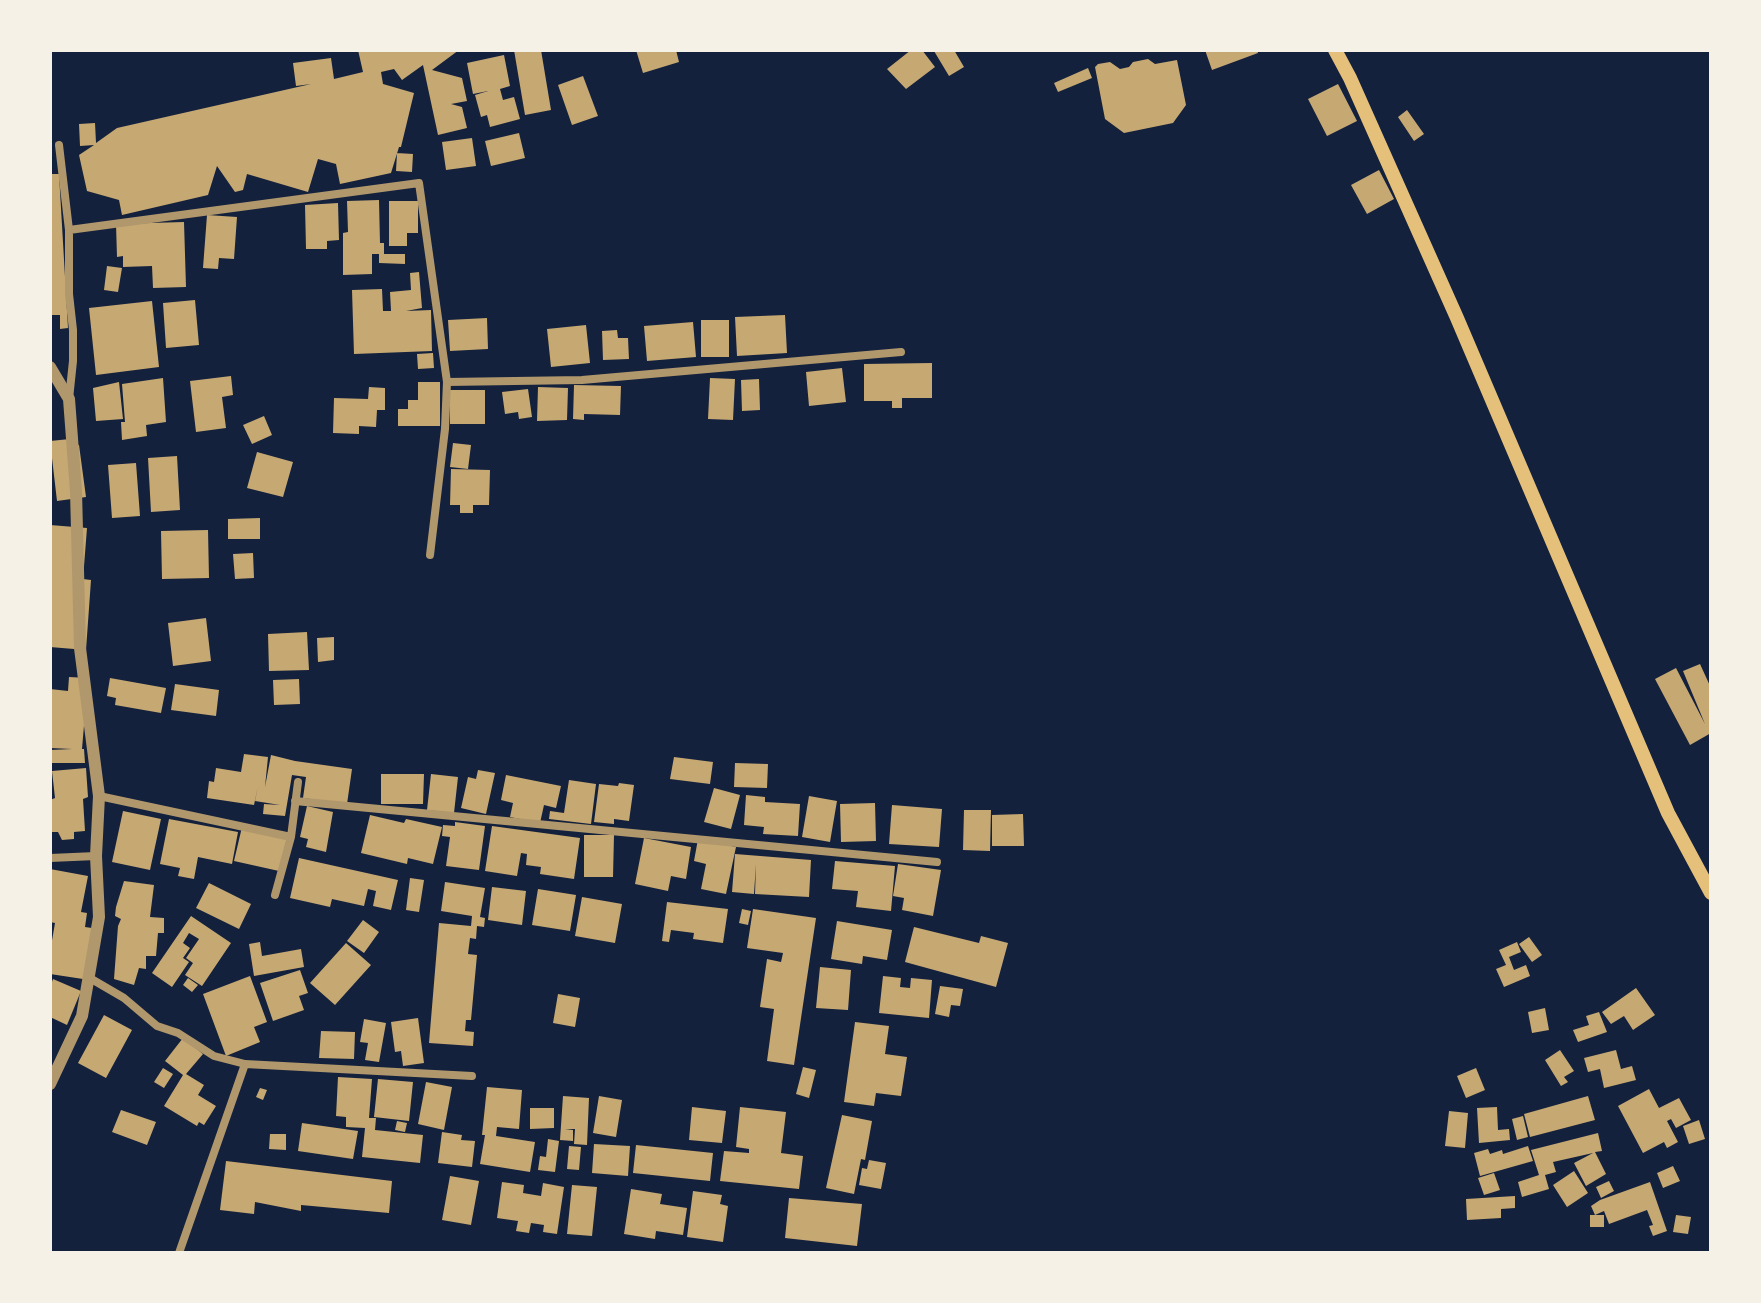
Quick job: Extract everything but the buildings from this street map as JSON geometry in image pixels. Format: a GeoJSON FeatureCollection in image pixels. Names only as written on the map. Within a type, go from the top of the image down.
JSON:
{"type":"FeatureCollection","features":[{"type":"Feature","properties":{"kind":"main road"},"geometry":{"type":"LineString","coordinates":[[1335,50],[1457,318],[1668,813],[1711,893]]}},
{"type":"Feature","properties":{"kind":"street"},"geometry":{"type":"LineString","coordinates":[[50,1084],[82,1016],[99,917],[96,856],[99,796],[80,648],[76,491],[69,399],[73,361],[69,230],[59,145]]}},
{"type":"Feature","properties":{"kind":"street"},"geometry":{"type":"LineString","coordinates":[[69,230],[419,183],[447,382],[445,429],[430,555]]}},
{"type":"Feature","properties":{"kind":"street"},"geometry":{"type":"LineString","coordinates":[[447,382],[582,380],[901,352]]}},
{"type":"Feature","properties":{"kind":"street"},"geometry":{"type":"LineString","coordinates":[[50,367],[69,399]]}},
{"type":"Feature","properties":{"kind":"street"},"geometry":{"type":"LineString","coordinates":[[275,895],[291,837],[298,782]]}},
{"type":"Feature","properties":{"kind":"street"},"geometry":{"type":"LineString","coordinates":[[99,796],[291,837]]}},
{"type":"Feature","properties":{"kind":"street"},"geometry":{"type":"LineString","coordinates":[[295,801],[937,862]]}},
{"type":"Feature","properties":{"kind":"street"},"geometry":{"type":"LineString","coordinates":[[50,858],[96,856]]}},
{"type":"Feature","properties":{"kind":"street"},"geometry":{"type":"LineString","coordinates":[[88,977],[131,1004],[157,1026],[178,1033],[214,1056],[245,1064],[472,1076]]}},
{"type":"Feature","properties":{"kind":"street"},"geometry":{"type":"LineString","coordinates":[[179,1253],[245,1064]]}}]}
